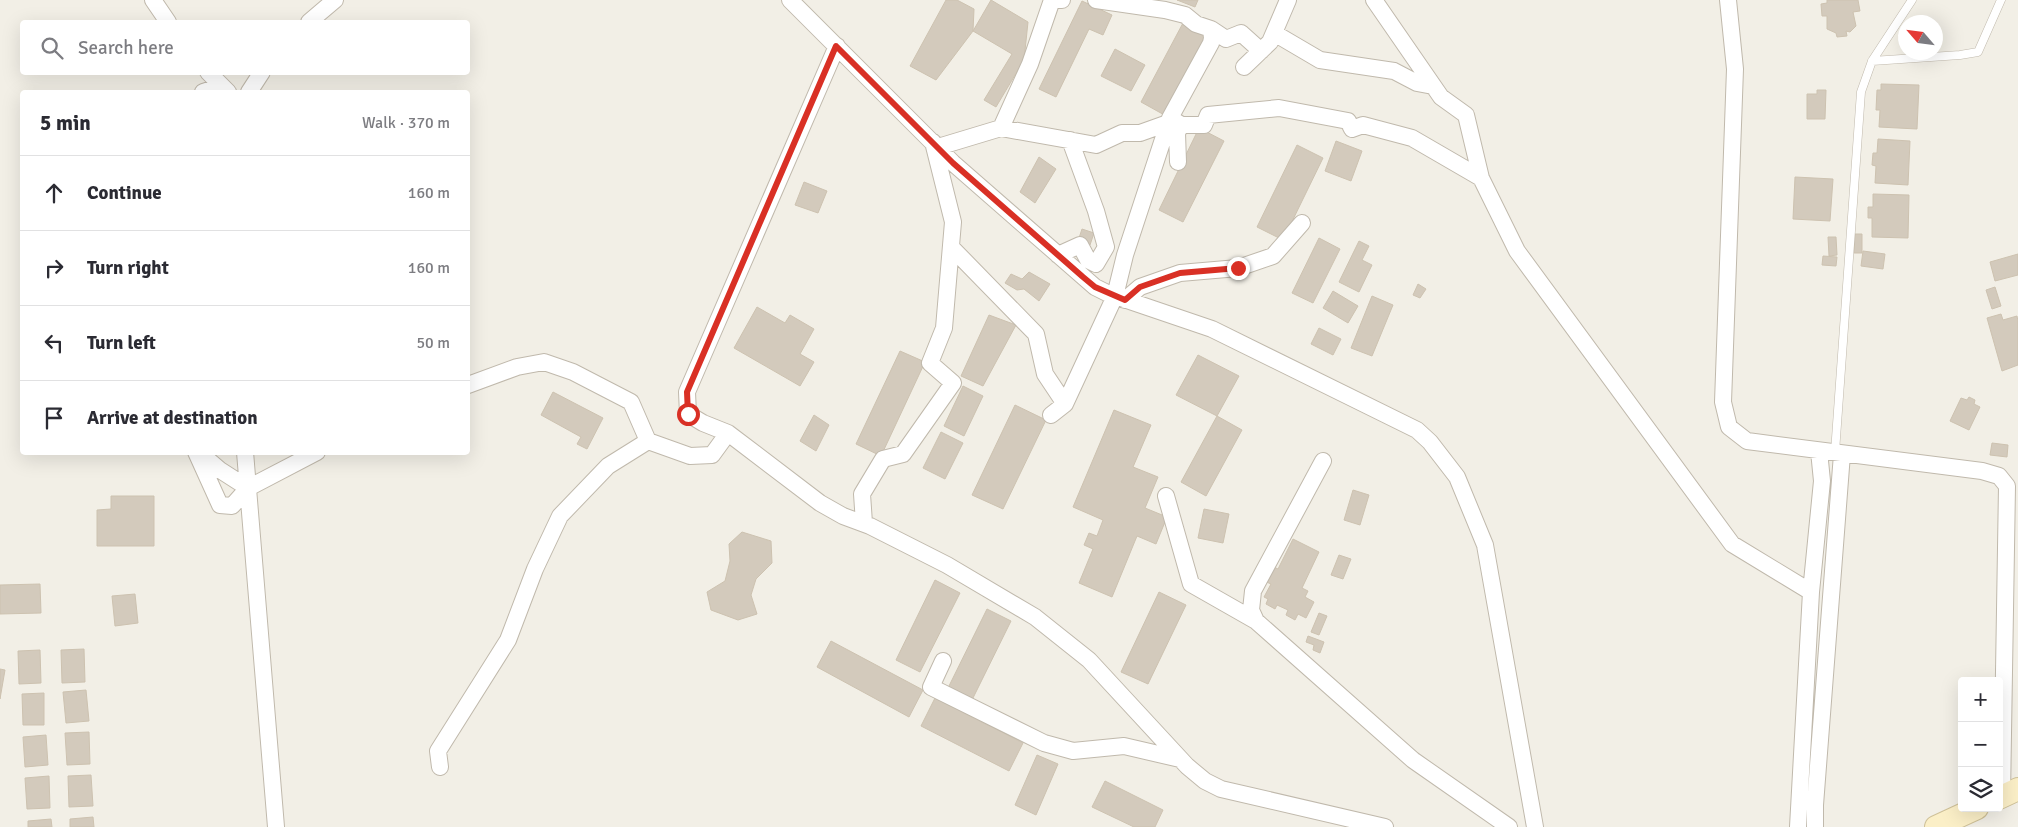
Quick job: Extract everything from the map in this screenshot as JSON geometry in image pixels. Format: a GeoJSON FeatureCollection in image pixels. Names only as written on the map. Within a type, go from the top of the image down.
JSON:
{"type":"FeatureCollection","features":[{"type":"Feature","properties":{"kind":"main road"},"geometry":{"type":"LineString","coordinates":[[1946,825],[1970,812]]}},
{"type":"Feature","properties":{"kind":"street"},"geometry":{"type":"LineString","coordinates":[[153,0],[167,20]]}},
{"type":"Feature","properties":{"kind":"street"},"geometry":{"type":"LineString","coordinates":[[311,20],[334,0]]}},
{"type":"Feature","properties":{"kind":"street"},"geometry":{"type":"LineString","coordinates":[[790,0],[935,145],[1095,287],[1120,298],[1212,329],[1417,430],[1430,442],[1457,477],[1485,544],[1535,827]]}},
{"type":"Feature","properties":{"kind":"street"},"geometry":{"type":"LineString","coordinates":[[1001,128],[1030,64],[1052,0],[1062,0]]}},
{"type":"Feature","properties":{"kind":"street"},"geometry":{"type":"LineString","coordinates":[[1096,0],[1185,15],[1196,24],[1210,29],[1226,39],[1241,32],[1261,51]]}},
{"type":"Feature","properties":{"kind":"street"},"geometry":{"type":"LineString","coordinates":[[1244,67],[1270,42],[1288,0]]}},
{"type":"Feature","properties":{"kind":"street"},"geometry":{"type":"LineString","coordinates":[[1374,0],[1441,97],[1466,115],[1481,178],[1517,251],[1732,544],[1811,592]]}},
{"type":"Feature","properties":{"kind":"street"},"geometry":{"type":"LineString","coordinates":[[1728,0],[1735,69],[1723,402],[1729,427],[1747,441],[1982,471],[1999,476],[2007,486],[2010,794]]}},
{"type":"Feature","properties":{"kind":"street"},"geometry":{"type":"LineString","coordinates":[[1051,414],[1065,404],[1120,298],[1125,255],[1173,122],[1211,43],[1210,29]]}},
{"type":"Feature","properties":{"kind":"street"},"geometry":{"type":"LineString","coordinates":[[1274,33],[1320,60],[1394,71],[1417,83],[1433,86]]}},
{"type":"Feature","properties":{"kind":"street"},"geometry":{"type":"LineString","coordinates":[[836,46],[687,392],[688,414],[703,423],[728,433],[820,503],[843,516],[864,523],[947,565],[1035,617],[1089,660],[1180,759],[1206,781],[1221,789],[1385,827]]}},
{"type":"Feature","properties":{"kind":"street"},"geometry":{"type":"LineString","coordinates":[[211,75],[224,89]]}},
{"type":"Feature","properties":{"kind":"street"},"geometry":{"type":"LineString","coordinates":[[250,90],[260,75]]}},
{"type":"Feature","properties":{"kind":"street"},"geometry":{"type":"LineString","coordinates":[[935,145],[1001,128],[1096,145],[1122,133],[1140,133],[1173,122],[1204,125],[1208,115],[1279,108],[1348,121],[1352,128],[1363,125],[1412,138],[1481,178]]}},
{"type":"Feature","properties":{"kind":"street"},"geometry":{"type":"LineString","coordinates":[[1173,122],[1177,133],[1178,162]]}},
{"type":"Feature","properties":{"kind":"street"},"geometry":{"type":"LineString","coordinates":[[1058,255],[1080,245],[1088,260],[1096,264],[1106,247],[1096,210],[1070,140]]}},
{"type":"Feature","properties":{"kind":"street"},"geometry":{"type":"LineString","coordinates":[[864,523],[862,494],[883,459],[903,454],[953,383],[930,363],[944,328],[953,222],[935,145]]}},
{"type":"Feature","properties":{"kind":"street"},"geometry":{"type":"LineString","coordinates":[[1120,298],[1140,287],[1180,273],[1238,268],[1273,256],[1302,223]]}},
{"type":"Feature","properties":{"kind":"street"},"geometry":{"type":"LineString","coordinates":[[951,247],[1036,334],[1045,374],[1065,404]]}},
{"type":"Feature","properties":{"kind":"street"},"geometry":{"type":"LineString","coordinates":[[470,384],[517,367],[544,362],[573,372],[631,402],[648,441],[690,456],[712,455],[728,433]]}},
{"type":"Feature","properties":{"kind":"street"},"geometry":{"type":"LineString","coordinates":[[440,767],[438,751],[508,640],[535,569],[560,516],[608,466],[648,441]]}},
{"type":"Feature","properties":{"kind":"street"},"geometry":{"type":"LineString","coordinates":[[1798,827],[1811,592],[1822,481],[1819,451]]}},
{"type":"Feature","properties":{"kind":"street"},"geometry":{"type":"LineString","coordinates":[[1815,827],[1815,805],[1832,594],[1839,453]]}},
{"type":"Feature","properties":{"kind":"street"},"geometry":{"type":"LineString","coordinates":[[198,455],[220,505],[232,506],[248,488],[311,455]]}},
{"type":"Feature","properties":{"kind":"street"},"geometry":{"type":"LineString","coordinates":[[201,455],[248,488]]}},
{"type":"Feature","properties":{"kind":"street"},"geometry":{"type":"LineString","coordinates":[[246,455],[276,827]]}},
{"type":"Feature","properties":{"kind":"street"},"geometry":{"type":"LineString","coordinates":[[1256,621],[1251,610],[1253,591],[1323,461]]}},
{"type":"Feature","properties":{"kind":"street"},"geometry":{"type":"LineString","coordinates":[[1166,496],[1191,584],[1256,621],[1413,760],[1508,827]]}},
{"type":"Feature","properties":{"kind":"street"},"geometry":{"type":"LineString","coordinates":[[943,661],[932,687],[1044,743],[1073,751],[1124,746],[1180,759]]}},
{"type":"Feature","properties":{"kind":"lane"},"geometry":{"type":"LineString","coordinates":[[1839,453],[1860,92],[1872,61],[1912,0]]}},
{"type":"Feature","properties":{"kind":"lane"},"geometry":{"type":"LineString","coordinates":[[1872,61],[1978,52],[2001,0]]}},
{"type":"Feature","properties":{"kind":"building"},"geometry":{"type":"Polygon","coordinates":[[[946,0],[957,0],[974,9],[973,31],[936,80],[910,66],[946,0]]]}},
{"type":"Feature","properties":{"kind":"building"},"geometry":{"type":"Polygon","coordinates":[[[991,0],[1028,22],[1024,60],[996,107],[984,100],[1012,54],[973,31],[991,0]]]}},
{"type":"Feature","properties":{"kind":"building"},"geometry":{"type":"Polygon","coordinates":[[[1177,0],[1198,0],[1195,7],[1177,0]]]}},
{"type":"Feature","properties":{"kind":"building"},"geometry":{"type":"Polygon","coordinates":[[[1827,0],[1858,0],[1860,11],[1853,12],[1856,26],[1850,32],[1846,31],[1847,36],[1837,37],[1836,33],[1827,29],[1827,16],[1822,16],[1821,4],[1827,3],[1827,0]]]}},
{"type":"Feature","properties":{"kind":"building"},"geometry":{"type":"Polygon","coordinates":[[[1082,1],[1112,15],[1103,35],[1089,29],[1056,97],[1039,89],[1082,1]]]}},
{"type":"Feature","properties":{"kind":"building"},"geometry":{"type":"Polygon","coordinates":[[[1183,23],[1210,37],[1168,117],[1141,102],[1183,23]]]}},
{"type":"Feature","properties":{"kind":"building"},"geometry":{"type":"Polygon","coordinates":[[[1115,49],[1145,65],[1131,91],[1101,76],[1115,49]]]}},
{"type":"Feature","properties":{"kind":"building"},"geometry":{"type":"Polygon","coordinates":[[[1881,84],[1919,85],[1917,129],[1879,127],[1880,110],[1876,110],[1877,90],[1881,90],[1881,84]]]}},
{"type":"Feature","properties":{"kind":"building"},"geometry":{"type":"Polygon","coordinates":[[[1817,90],[1826,90],[1825,119],[1807,119],[1807,94],[1817,94],[1817,90]]]}},
{"type":"Feature","properties":{"kind":"building"},"geometry":{"type":"Polygon","coordinates":[[[1199,128],[1224,141],[1183,222],[1159,210],[1199,128]]]}},
{"type":"Feature","properties":{"kind":"building"},"geometry":{"type":"Polygon","coordinates":[[[1878,139],[1910,141],[1908,185],[1875,183],[1876,166],[1872,165],[1873,153],[1877,153],[1878,139]]]}},
{"type":"Feature","properties":{"kind":"building"},"geometry":{"type":"Polygon","coordinates":[[[1336,141],[1362,151],[1351,181],[1325,171],[1336,141]]]}},
{"type":"Feature","properties":{"kind":"building"},"geometry":{"type":"Polygon","coordinates":[[[1297,145],[1323,158],[1283,240],[1257,227],[1297,145]]]}},
{"type":"Feature","properties":{"kind":"building"},"geometry":{"type":"Polygon","coordinates":[[[1039,157],[1056,169],[1035,203],[1020,192],[1039,157]]]}},
{"type":"Feature","properties":{"kind":"building"},"geometry":{"type":"Polygon","coordinates":[[[1795,177],[1833,179],[1830,221],[1793,219],[1795,177]]]}},
{"type":"Feature","properties":{"kind":"building"},"geometry":{"type":"Polygon","coordinates":[[[804,182],[827,191],[818,213],[795,205],[804,182]]]}},
{"type":"Feature","properties":{"kind":"building"},"geometry":{"type":"Polygon","coordinates":[[[1873,194],[1909,195],[1908,238],[1872,237],[1872,218],[1868,218],[1868,207],[1873,207],[1873,194]]]}},
{"type":"Feature","properties":{"kind":"building"},"geometry":{"type":"Polygon","coordinates":[[[1082,229],[1094,233],[1090,245],[1078,241],[1082,229]]]}},
{"type":"Feature","properties":{"kind":"building"},"geometry":{"type":"Polygon","coordinates":[[[1855,234],[1862,234],[1862,253],[1854,253],[1855,234]]]}},
{"type":"Feature","properties":{"kind":"building"},"geometry":{"type":"Polygon","coordinates":[[[1828,237],[1836,237],[1837,255],[1829,256],[1828,237]]]}},
{"type":"Feature","properties":{"kind":"building"},"geometry":{"type":"Polygon","coordinates":[[[1319,238],[1340,249],[1313,303],[1292,293],[1319,238]]]}},
{"type":"Feature","properties":{"kind":"building"},"geometry":{"type":"Polygon","coordinates":[[[1359,241],[1369,246],[1362,260],[1372,265],[1359,292],[1339,282],[1359,241]]]}},
{"type":"Feature","properties":{"kind":"building"},"geometry":{"type":"Polygon","coordinates":[[[1863,251],[1885,254],[1883,269],[1861,266],[1863,251]]]}},
{"type":"Feature","properties":{"kind":"building"},"geometry":{"type":"Polygon","coordinates":[[[2018,254],[2018,275],[1995,281],[1990,262],[2018,254]]]}},
{"type":"Feature","properties":{"kind":"building"},"geometry":{"type":"Polygon","coordinates":[[[1823,256],[1837,257],[1836,266],[1822,265],[1823,256]]]}},
{"type":"Feature","properties":{"kind":"building"},"geometry":{"type":"Polygon","coordinates":[[[1029,272],[1050,284],[1039,301],[1024,289],[1017,290],[1005,283],[1011,274],[1022,279],[1029,272]]]}},
{"type":"Feature","properties":{"kind":"building"},"geometry":{"type":"Polygon","coordinates":[[[1418,284],[1426,289],[1420,298],[1413,295],[1418,284]]]}},
{"type":"Feature","properties":{"kind":"building"},"geometry":{"type":"Polygon","coordinates":[[[1995,287],[2001,306],[1992,309],[1986,290],[1995,287]]]}},
{"type":"Feature","properties":{"kind":"building"},"geometry":{"type":"Polygon","coordinates":[[[1333,291],[1358,306],[1348,323],[1323,308],[1333,291]]]}},
{"type":"Feature","properties":{"kind":"building"},"geometry":{"type":"Polygon","coordinates":[[[1372,296],[1393,305],[1372,356],[1351,348],[1372,296]]]}},
{"type":"Feature","properties":{"kind":"building"},"geometry":{"type":"Polygon","coordinates":[[[757,307],[785,323],[790,315],[814,329],[800,354],[814,362],[800,386],[734,348],[757,307]]]}},
{"type":"Feature","properties":{"kind":"building"},"geometry":{"type":"Polygon","coordinates":[[[2001,314],[2003,320],[2017,316],[2018,321],[2018,365],[2002,371],[1987,318],[2001,314]]]}},
{"type":"Feature","properties":{"kind":"building"},"geometry":{"type":"Polygon","coordinates":[[[989,315],[1016,325],[983,386],[961,376],[989,315]]]}},
{"type":"Feature","properties":{"kind":"building"},"geometry":{"type":"Polygon","coordinates":[[[1319,328],[1341,339],[1333,355],[1311,344],[1319,328]]]}},
{"type":"Feature","properties":{"kind":"building"},"geometry":{"type":"Polygon","coordinates":[[[900,351],[925,362],[881,456],[856,444],[900,351]]]}},
{"type":"Feature","properties":{"kind":"building"},"geometry":{"type":"Polygon","coordinates":[[[1198,355],[1239,376],[1217,416],[1176,395],[1198,355]]]}},
{"type":"Feature","properties":{"kind":"building"},"geometry":{"type":"Polygon","coordinates":[[[963,386],[983,396],[964,436],[944,426],[963,386]]]}},
{"type":"Feature","properties":{"kind":"building"},"geometry":{"type":"Polygon","coordinates":[[[553,392],[603,418],[587,449],[577,444],[581,437],[541,415],[553,392]]]}},
{"type":"Feature","properties":{"kind":"building"},"geometry":{"type":"Polygon","coordinates":[[[1969,397],[1975,400],[1974,404],[1980,407],[1969,430],[1950,421],[1961,398],[1967,400],[1969,397]]]}},
{"type":"Feature","properties":{"kind":"building"},"geometry":{"type":"Polygon","coordinates":[[[1015,405],[1046,420],[1003,509],[972,495],[1015,405]]]}},
{"type":"Feature","properties":{"kind":"building"},"geometry":{"type":"Polygon","coordinates":[[[1114,410],[1151,425],[1133,467],[1158,477],[1145,508],[1167,517],[1156,544],[1137,536],[1112,597],[1079,583],[1093,549],[1084,545],[1089,533],[1097,536],[1103,520],[1073,507],[1114,410]]]}},
{"type":"Feature","properties":{"kind":"building"},"geometry":{"type":"Polygon","coordinates":[[[814,415],[829,425],[816,451],[800,441],[814,415]]]}},
{"type":"Feature","properties":{"kind":"building"},"geometry":{"type":"Polygon","coordinates":[[[1217,416],[1242,430],[1206,496],[1181,482],[1217,416]]]}},
{"type":"Feature","properties":{"kind":"building"},"geometry":{"type":"Polygon","coordinates":[[[941,432],[963,443],[945,479],[923,468],[941,432]]]}},
{"type":"Feature","properties":{"kind":"building"},"geometry":{"type":"Polygon","coordinates":[[[1992,443],[2008,445],[2007,457],[1990,455],[1992,443]]]}},
{"type":"Feature","properties":{"kind":"building"},"geometry":{"type":"Polygon","coordinates":[[[1353,490],[1369,495],[1360,525],[1344,520],[1353,490]]]}},
{"type":"Feature","properties":{"kind":"building"},"geometry":{"type":"Polygon","coordinates":[[[111,496],[154,496],[154,546],[97,546],[97,510],[111,509],[111,496]]]}},
{"type":"Feature","properties":{"kind":"building"},"geometry":{"type":"Polygon","coordinates":[[[1204,509],[1229,514],[1223,543],[1198,538],[1204,509]]]}},
{"type":"Feature","properties":{"kind":"building"},"geometry":{"type":"Polygon","coordinates":[[[742,532],[771,541],[772,563],[756,579],[751,595],[757,614],[738,620],[711,610],[707,592],[725,581],[730,561],[729,544],[742,532]]]}},
{"type":"Feature","properties":{"kind":"building"},"geometry":{"type":"Polygon","coordinates":[[[1293,539],[1319,552],[1302,588],[1308,591],[1305,597],[1314,602],[1306,618],[1298,614],[1295,620],[1286,615],[1288,610],[1277,605],[1275,609],[1266,604],[1268,599],[1264,597],[1271,584],[1262,580],[1270,565],[1278,569],[1293,539]]]}},
{"type":"Feature","properties":{"kind":"building"},"geometry":{"type":"Polygon","coordinates":[[[1339,555],[1351,559],[1343,579],[1331,575],[1339,555]]]}},
{"type":"Feature","properties":{"kind":"building"},"geometry":{"type":"Polygon","coordinates":[[[935,580],[960,593],[920,672],[896,660],[935,580]]]}},
{"type":"Feature","properties":{"kind":"building"},"geometry":{"type":"Polygon","coordinates":[[[40,584],[41,613],[0,614],[0,585],[40,584]]]}},
{"type":"Feature","properties":{"kind":"building"},"geometry":{"type":"Polygon","coordinates":[[[1159,592],[1186,605],[1148,684],[1121,672],[1159,592]]]}},
{"type":"Feature","properties":{"kind":"building"},"geometry":{"type":"Polygon","coordinates":[[[135,594],[138,623],[115,626],[112,596],[135,594]]]}},
{"type":"Feature","properties":{"kind":"building"},"geometry":{"type":"Polygon","coordinates":[[[987,609],[1011,621],[972,700],[948,688],[987,609]]]}},
{"type":"Feature","properties":{"kind":"building"},"geometry":{"type":"Polygon","coordinates":[[[1319,613],[1327,616],[1319,635],[1311,632],[1319,613]]]}},
{"type":"Feature","properties":{"kind":"building"},"geometry":{"type":"Polygon","coordinates":[[[1308,636],[1324,642],[1320,653],[1313,650],[1314,645],[1306,642],[1308,636]]]}},
{"type":"Feature","properties":{"kind":"building"},"geometry":{"type":"Polygon","coordinates":[[[831,641],[923,690],[909,717],[817,667],[831,641]]]}},
{"type":"Feature","properties":{"kind":"building"},"geometry":{"type":"Polygon","coordinates":[[[84,649],[85,682],[62,683],[61,650],[84,649]]]}},
{"type":"Feature","properties":{"kind":"building"},"geometry":{"type":"Polygon","coordinates":[[[40,650],[41,683],[19,684],[18,651],[40,650]]]}},
{"type":"Feature","properties":{"kind":"building"},"geometry":{"type":"Polygon","coordinates":[[[0,669],[5,670],[0,699],[0,669]]]}},
{"type":"Feature","properties":{"kind":"building"},"geometry":{"type":"Polygon","coordinates":[[[86,690],[89,721],[66,723],[63,692],[86,690]]]}},
{"type":"Feature","properties":{"kind":"building"},"geometry":{"type":"Polygon","coordinates":[[[44,693],[44,725],[23,725],[22,694],[44,693]]]}},
{"type":"Feature","properties":{"kind":"building"},"geometry":{"type":"Polygon","coordinates":[[[935,698],[1023,743],[1009,771],[921,726],[935,698]]]}},
{"type":"Feature","properties":{"kind":"building"},"geometry":{"type":"Polygon","coordinates":[[[89,732],[90,764],[67,765],[65,733],[89,732]]]}},
{"type":"Feature","properties":{"kind":"building"},"geometry":{"type":"Polygon","coordinates":[[[46,735],[48,765],[25,767],[23,737],[46,735]]]}},
{"type":"Feature","properties":{"kind":"building"},"geometry":{"type":"Polygon","coordinates":[[[1037,755],[1058,764],[1036,815],[1015,805],[1037,755]]]}},
{"type":"Feature","properties":{"kind":"building"},"geometry":{"type":"Polygon","coordinates":[[[91,775],[93,806],[69,807],[68,776],[91,775]]]}},
{"type":"Feature","properties":{"kind":"building"},"geometry":{"type":"Polygon","coordinates":[[[49,776],[50,808],[27,809],[25,778],[49,776]]]}},
{"type":"Feature","properties":{"kind":"building"},"geometry":{"type":"Polygon","coordinates":[[[1105,781],[1163,810],[1155,827],[1134,827],[1092,807],[1105,781]]]}},
{"type":"Feature","properties":{"kind":"building"},"geometry":{"type":"Polygon","coordinates":[[[93,817],[94,827],[70,827],[70,819],[93,817]]]}},
{"type":"Feature","properties":{"kind":"building"},"geometry":{"type":"Polygon","coordinates":[[[51,819],[52,827],[28,827],[28,821],[51,819]]]}},
{"type":"Feature","properties":{"kind":"route"},"geometry":{"type":"LineString","coordinates":[[688,414],[687,392],[836,46],[953,163],[1095,287],[1125,300],[1140,287],[1180,273],[1238,268]]}}]}
